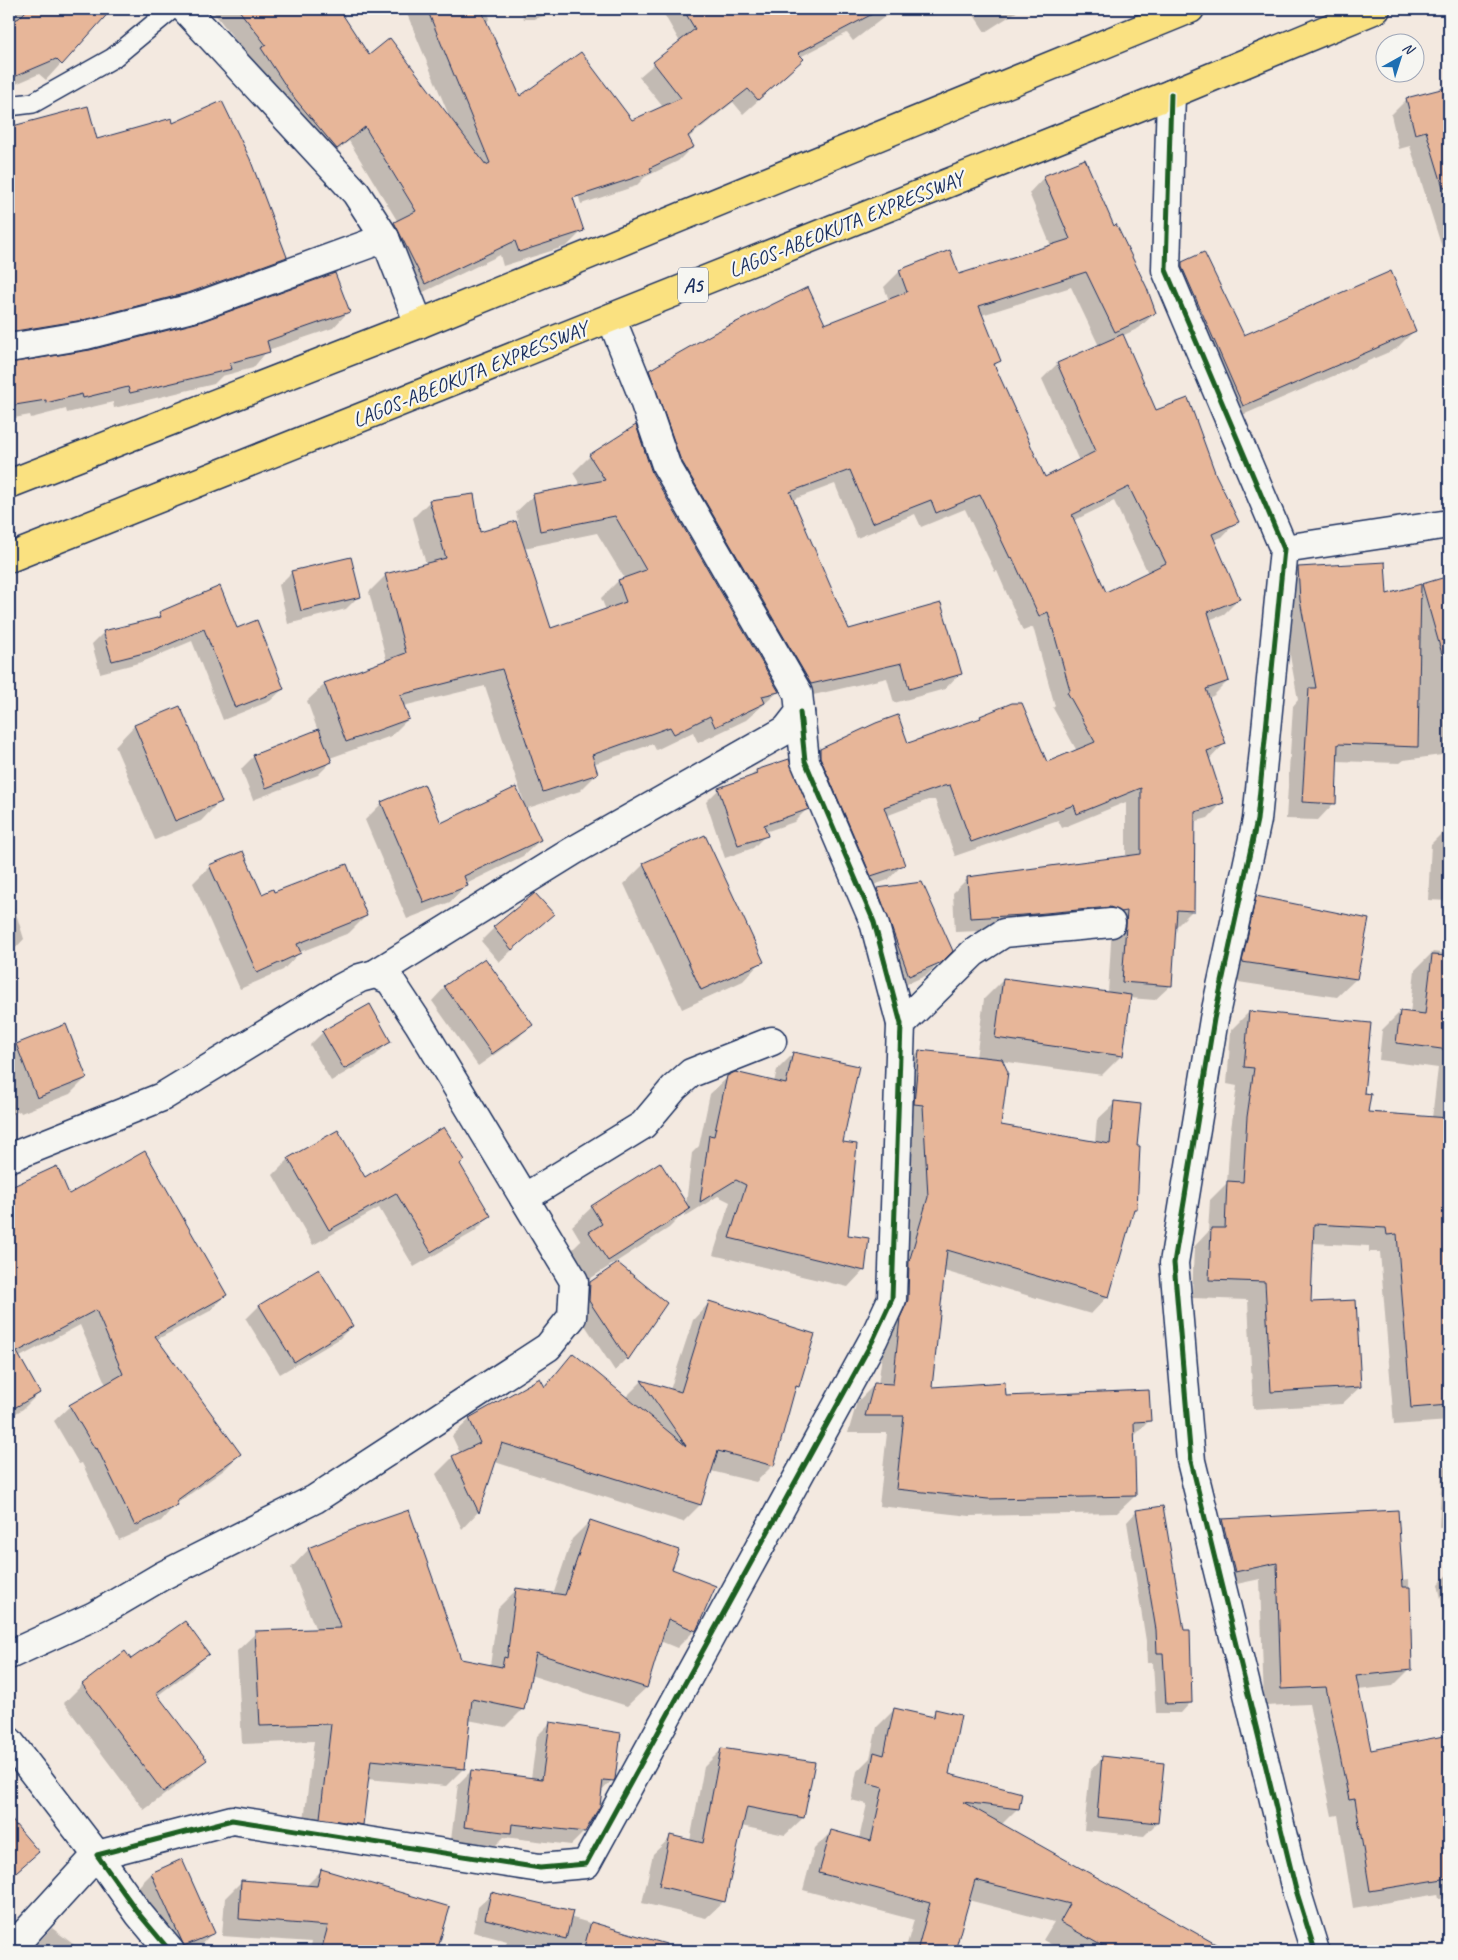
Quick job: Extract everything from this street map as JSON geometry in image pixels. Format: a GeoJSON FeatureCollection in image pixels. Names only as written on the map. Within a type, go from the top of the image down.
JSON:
{"type":"FeatureCollection","features":[{"type":"Feature","properties":{"kind":"highway"},"geometry":{"type":"LineString","coordinates":[[9,484],[419,324],[1190,9]]}},
{"type":"Feature","properties":{"kind":"highway","name":"LAGOS-ABEOKUTA EXPRESSWAY"},"geometry":{"type":"LineString","coordinates":[[9,558],[1170,94],[1376,9]]}},
{"type":"Feature","properties":{"kind":"street"},"geometry":{"type":"LineString","coordinates":[[185,9],[356,193],[385,238],[419,324]]}},
{"type":"Feature","properties":{"kind":"street"},"geometry":{"type":"LineString","coordinates":[[1170,94],[1166,270],[1284,549],[1257,820],[1214,1019],[1174,1264],[1191,1461],[1296,1890],[1315,1951]]}},
{"type":"Feature","properties":{"kind":"street"},"geometry":{"type":"LineString","coordinates":[[9,348],[86,335],[196,307],[385,238]]}},
{"type":"Feature","properties":{"kind":"street"},"geometry":{"type":"LineString","coordinates":[[9,1951],[98,1855],[232,1820],[540,1868],[586,1864],[873,1340],[892,1299],[901,1024],[874,922],[806,762],[798,693],[666,464],[641,392],[611,318]]}},
{"type":"Feature","properties":{"kind":"street"},"geometry":{"type":"LineString","coordinates":[[1284,549],[1449,524]]}},
{"type":"Feature","properties":{"kind":"street"},"geometry":{"type":"LineString","coordinates":[[9,1158],[162,1097],[326,997],[360,978],[376,974],[573,851],[786,730],[800,712]]}},
{"type":"Feature","properties":{"kind":"street"},"geometry":{"type":"LineString","coordinates":[[901,1024],[973,953],[1004,933],[1111,923]]}},
{"type":"Feature","properties":{"kind":"street"},"geometry":{"type":"LineString","coordinates":[[9,1655],[94,1616],[162,1576],[315,1499],[548,1346],[572,1317],[574,1281],[390,980],[376,974]]}},
{"type":"Feature","properties":{"kind":"street"},"geometry":{"type":"LineString","coordinates":[[524,1198],[643,1125],[674,1088],[691,1073],[772,1041]]}},
{"type":"Feature","properties":{"kind":"street"},"geometry":{"type":"LineString","coordinates":[[9,1741],[170,1951]]}},
{"type":"Feature","properties":{"kind":"lane"},"geometry":{"type":"LineString","coordinates":[[9,106],[33,103],[113,58],[172,9]]}},
{"type":"Feature","properties":{"kind":"building"},"geometry":{"type":"Polygon","coordinates":[[[28,9],[112,9],[62,65],[56,59],[9,79],[9,23],[19,18],[28,9]]]}},
{"type":"Feature","properties":{"kind":"building"},"geometry":{"type":"Polygon","coordinates":[[[238,9],[339,9],[369,55],[390,38],[486,165],[490,163],[427,9],[481,9],[520,96],[581,52],[632,120],[681,98],[653,62],[695,29],[683,9],[882,9],[798,53],[804,59],[758,100],[748,89],[688,136],[694,147],[650,168],[652,172],[573,198],[584,231],[519,252],[515,241],[425,284],[394,222],[416,211],[365,127],[337,149],[291,94],[261,48],[266,45],[238,9]]]}},
{"type":"Feature","properties":{"kind":"building"},"geometry":{"type":"Polygon","coordinates":[[[1449,87],[1449,186],[1443,187],[1426,131],[1415,134],[1406,98],[1449,87]]]}},
{"type":"Feature","properties":{"kind":"building"},"geometry":{"type":"Polygon","coordinates":[[[222,101],[250,159],[287,257],[191,292],[83,320],[9,332],[9,127],[88,106],[97,139],[172,118],[173,123],[222,101]]]}},
{"type":"Feature","properties":{"kind":"building"},"geometry":{"type":"Polygon","coordinates":[[[1085,159],[1114,226],[1116,224],[1147,288],[1156,313],[1115,332],[1086,272],[979,306],[1001,361],[994,364],[1045,477],[1096,451],[1057,363],[1123,334],[1156,410],[1188,398],[1216,475],[1239,522],[1212,534],[1240,599],[1208,612],[1229,681],[1206,689],[1226,744],[1207,751],[1224,803],[1195,812],[1194,911],[1177,910],[1172,986],[1122,982],[1127,911],[1121,912],[1110,907],[970,918],[967,877],[1141,854],[1141,788],[1077,814],[1074,805],[971,842],[950,785],[944,786],[884,807],[905,865],[871,876],[820,757],[820,749],[898,715],[908,743],[981,718],[980,716],[1012,703],[1022,703],[1047,762],[1095,742],[1067,692],[1070,690],[1048,612],[1039,616],[1012,557],[1010,558],[980,495],[936,513],[931,500],[872,523],[850,470],[790,492],[849,629],[941,603],[962,674],[909,689],[902,663],[811,684],[680,458],[649,370],[714,333],[808,287],[825,324],[907,292],[899,270],[950,250],[959,274],[1070,239],[1043,176],[1085,159]],[[1129,487],[1072,515],[1106,592],[1166,563],[1129,487]]]}},
{"type":"Feature","properties":{"kind":"building"},"geometry":{"type":"Polygon","coordinates":[[[1204,252],[1244,335],[1391,271],[1416,331],[1243,406],[1182,267],[1182,262],[1204,252]]]}},
{"type":"Feature","properties":{"kind":"building"},"geometry":{"type":"Polygon","coordinates":[[[335,273],[350,312],[267,341],[270,352],[230,363],[232,369],[130,393],[128,387],[83,398],[82,394],[46,403],[46,400],[9,406],[9,363],[90,350],[200,322],[335,273]]]}},
{"type":"Feature","properties":{"kind":"building"},"geometry":{"type":"Polygon","coordinates":[[[636,425],[652,473],[779,692],[762,696],[765,703],[715,727],[710,716],[674,734],[670,727],[592,755],[598,774],[543,792],[502,669],[400,695],[409,719],[346,742],[324,683],[406,653],[385,574],[446,558],[429,500],[474,494],[480,532],[516,521],[551,628],[626,602],[618,580],[646,570],[615,516],[540,531],[533,494],[605,480],[589,455],[636,425]]]}},
{"type":"Feature","properties":{"kind":"building"},"geometry":{"type":"Polygon","coordinates":[[[351,557],[361,597],[301,611],[291,571],[351,557]]]}},
{"type":"Feature","properties":{"kind":"building"},"geometry":{"type":"Polygon","coordinates":[[[1385,562],[1387,594],[1421,584],[1418,747],[1338,744],[1336,804],[1302,802],[1309,688],[1316,688],[1300,600],[1298,567],[1385,562]]]}},
{"type":"Feature","properties":{"kind":"building"},"geometry":{"type":"Polygon","coordinates":[[[1449,576],[1449,652],[1442,654],[1422,584],[1449,576]]]}},
{"type":"Feature","properties":{"kind":"building"},"geometry":{"type":"Polygon","coordinates":[[[220,586],[237,628],[257,620],[284,689],[235,708],[204,629],[156,650],[112,661],[103,631],[161,617],[159,612],[220,586]]]}},
{"type":"Feature","properties":{"kind":"building"},"geometry":{"type":"Polygon","coordinates":[[[180,706],[222,802],[175,821],[134,725],[180,706]]]}},
{"type":"Feature","properties":{"kind":"building"},"geometry":{"type":"Polygon","coordinates":[[[319,729],[332,762],[266,788],[253,755],[319,729]]]}},
{"type":"Feature","properties":{"kind":"building"},"geometry":{"type":"Polygon","coordinates":[[[789,759],[809,809],[764,825],[768,836],[738,845],[718,788],[757,774],[756,770],[789,759]]]}},
{"type":"Feature","properties":{"kind":"building"},"geometry":{"type":"Polygon","coordinates":[[[424,784],[441,823],[516,787],[541,840],[464,876],[468,886],[424,903],[381,802],[424,784]]]}},
{"type":"Feature","properties":{"kind":"building"},"geometry":{"type":"Polygon","coordinates":[[[705,835],[764,962],[701,990],[643,863],[705,835]]]}},
{"type":"Feature","properties":{"kind":"building"},"geometry":{"type":"Polygon","coordinates":[[[243,851],[262,894],[273,889],[274,892],[347,864],[367,916],[297,944],[301,953],[257,973],[209,865],[243,851]]]}},
{"type":"Feature","properties":{"kind":"building"},"geometry":{"type":"Polygon","coordinates":[[[922,882],[953,951],[942,962],[909,976],[877,888],[922,882]]]}},
{"type":"Feature","properties":{"kind":"building"},"geometry":{"type":"Polygon","coordinates":[[[535,893],[554,914],[512,950],[493,927],[535,893]]]}},
{"type":"Feature","properties":{"kind":"building"},"geometry":{"type":"Polygon","coordinates":[[[1256,896],[1369,919],[1357,979],[1242,962],[1256,896]]]}},
{"type":"Feature","properties":{"kind":"building"},"geometry":{"type":"Polygon","coordinates":[[[1432,955],[1449,956],[1449,1050],[1396,1043],[1400,1011],[1425,1014],[1432,955]]]}},
{"type":"Feature","properties":{"kind":"building"},"geometry":{"type":"Polygon","coordinates":[[[485,958],[533,1025],[492,1054],[444,986],[485,958]]]}},
{"type":"Feature","properties":{"kind":"building"},"geometry":{"type":"Polygon","coordinates":[[[1003,978],[1131,995],[1123,1056],[995,1038],[1003,978]]]}},
{"type":"Feature","properties":{"kind":"building"},"geometry":{"type":"Polygon","coordinates":[[[370,1004],[391,1042],[344,1069],[322,1031],[370,1004]]]}},
{"type":"Feature","properties":{"kind":"building"},"geometry":{"type":"Polygon","coordinates":[[[1249,1011],[1371,1023],[1364,1093],[1371,1094],[1368,1112],[1449,1118],[1449,1405],[1411,1408],[1397,1234],[1387,1235],[1386,1228],[1314,1224],[1311,1302],[1356,1300],[1361,1387],[1271,1392],[1265,1282],[1209,1280],[1211,1228],[1225,1228],[1227,1181],[1243,1182],[1247,1117],[1254,1068],[1244,1067],[1249,1011]]]}},
{"type":"Feature","properties":{"kind":"building"},"geometry":{"type":"Polygon","coordinates":[[[66,1024],[87,1078],[37,1098],[16,1044],[66,1024]]]}},
{"type":"Feature","properties":{"kind":"building"},"geometry":{"type":"Polygon","coordinates":[[[919,1050],[1002,1059],[1008,1072],[1001,1125],[1110,1144],[1114,1101],[1141,1104],[1137,1146],[1140,1146],[1137,1209],[1134,1209],[1109,1297],[947,1250],[932,1387],[1005,1382],[1006,1396],[1149,1390],[1151,1421],[1134,1422],[1136,1496],[988,1499],[896,1489],[904,1416],[865,1416],[874,1383],[893,1384],[900,1318],[908,1300],[909,1262],[928,1197],[923,1105],[914,1104],[919,1050]]]}},
{"type":"Feature","properties":{"kind":"building"},"geometry":{"type":"Polygon","coordinates":[[[793,1052],[859,1066],[843,1142],[857,1144],[848,1235],[869,1238],[865,1271],[729,1238],[746,1185],[736,1180],[700,1202],[709,1135],[714,1136],[727,1076],[735,1072],[786,1084],[793,1052]]]}},
{"type":"Feature","properties":{"kind":"building"},"geometry":{"type":"Polygon","coordinates":[[[444,1127],[465,1160],[460,1164],[491,1216],[431,1252],[396,1193],[329,1230],[288,1158],[338,1130],[365,1177],[444,1127]]]}},
{"type":"Feature","properties":{"kind":"building"},"geometry":{"type":"Polygon","coordinates":[[[145,1151],[227,1295],[155,1336],[241,1454],[176,1501],[178,1505],[135,1526],[97,1448],[95,1449],[69,1405],[123,1374],[96,1310],[17,1352],[40,1393],[9,1411],[9,1188],[57,1166],[69,1194],[145,1151]]]}},
{"type":"Feature","properties":{"kind":"building"},"geometry":{"type":"Polygon","coordinates":[[[660,1162],[690,1209],[608,1261],[589,1232],[602,1224],[591,1206],[660,1162]]]}},
{"type":"Feature","properties":{"kind":"building"},"geometry":{"type":"Polygon","coordinates":[[[618,1263],[667,1303],[628,1360],[589,1301],[590,1282],[618,1263]]]}},
{"type":"Feature","properties":{"kind":"building"},"geometry":{"type":"Polygon","coordinates":[[[319,1269],[353,1326],[294,1362],[259,1305],[319,1269]]]}},
{"type":"Feature","properties":{"kind":"building"},"geometry":{"type":"Polygon","coordinates":[[[709,1301],[815,1334],[799,1387],[796,1386],[774,1466],[718,1451],[701,1505],[502,1443],[479,1513],[452,1456],[480,1443],[469,1418],[540,1378],[545,1387],[573,1353],[686,1446],[641,1380],[681,1392],[709,1301]]]}},
{"type":"Feature","properties":{"kind":"building"},"geometry":{"type":"Polygon","coordinates":[[[1163,1506],[1184,1630],[1190,1630],[1192,1703],[1166,1704],[1163,1653],[1157,1653],[1156,1630],[1136,1510],[1163,1506]]]}},
{"type":"Feature","properties":{"kind":"building"},"geometry":{"type":"Polygon","coordinates":[[[409,1510],[461,1659],[502,1667],[504,1657],[507,1658],[516,1588],[565,1595],[590,1520],[679,1550],[672,1569],[716,1586],[696,1631],[668,1619],[647,1688],[536,1653],[524,1710],[472,1699],[465,1769],[371,1760],[363,1825],[320,1818],[331,1724],[260,1726],[255,1631],[341,1628],[308,1548],[354,1529],[409,1510]]]}},
{"type":"Feature","properties":{"kind":"building"},"geometry":{"type":"Polygon","coordinates":[[[1398,1510],[1403,1587],[1410,1587],[1412,1670],[1356,1676],[1371,1750],[1449,1735],[1449,1878],[1370,1891],[1355,1799],[1349,1800],[1326,1687],[1281,1689],[1277,1563],[1235,1572],[1222,1519],[1398,1510]]]}},
{"type":"Feature","properties":{"kind":"building"},"geometry":{"type":"Polygon","coordinates":[[[185,1621],[209,1654],[156,1693],[207,1760],[163,1792],[82,1684],[125,1651],[131,1659],[185,1621]]]}},
{"type":"Feature","properties":{"kind":"building"},"geometry":{"type":"Polygon","coordinates":[[[894,1708],[934,1717],[935,1709],[961,1715],[949,1774],[1022,1793],[1019,1809],[963,1802],[1228,1951],[1111,1951],[1060,1922],[1070,1904],[975,1880],[955,1951],[917,1951],[930,1903],[819,1873],[831,1830],[871,1841],[883,1787],[868,1783],[874,1752],[884,1755],[894,1708]]]}},
{"type":"Feature","properties":{"kind":"building"},"geometry":{"type":"Polygon","coordinates":[[[550,1722],[621,1733],[615,1779],[614,1781],[603,1780],[600,1806],[585,1832],[512,1824],[511,1833],[464,1827],[471,1770],[542,1779],[550,1722]]]}},
{"type":"Feature","properties":{"kind":"building"},"geometry":{"type":"Polygon","coordinates":[[[721,1748],[815,1762],[804,1818],[747,1807],[725,1902],[659,1886],[670,1835],[703,1843],[721,1748]]]}},
{"type":"Feature","properties":{"kind":"building"},"geometry":{"type":"Polygon","coordinates":[[[1102,1756],[1164,1763],[1158,1823],[1097,1817],[1102,1756]]]}},
{"type":"Feature","properties":{"kind":"building"},"geometry":{"type":"Polygon","coordinates":[[[9,1817],[39,1852],[9,1878],[9,1817]]]}},
{"type":"Feature","properties":{"kind":"building"},"geometry":{"type":"Polygon","coordinates":[[[182,1859],[215,1933],[184,1946],[151,1873],[182,1859]]]}},
{"type":"Feature","properties":{"kind":"building"},"geometry":{"type":"Polygon","coordinates":[[[321,1869],[450,1907],[437,1951],[321,1951],[328,1926],[239,1919],[241,1880],[317,1886],[321,1869]]]}},
{"type":"Feature","properties":{"kind":"building"},"geometry":{"type":"Polygon","coordinates":[[[491,1892],[573,1911],[566,1939],[485,1919],[491,1892]]]}},
{"type":"Feature","properties":{"kind":"building"},"geometry":{"type":"Polygon","coordinates":[[[591,1922],[666,1944],[665,1951],[583,1951],[591,1922]]]}},
{"type":"Feature","properties":{"kind":"cycle path"},"geometry":{"type":"LineString","coordinates":[[1171,94],[1166,270],[1284,549],[1257,820],[1214,1019],[1174,1263],[1191,1461],[1296,1890],[1315,1951]]}},
{"type":"Feature","properties":{"kind":"cycle path"},"geometry":{"type":"LineString","coordinates":[[170,1951],[139,1914],[97,1855],[232,1820],[540,1868],[586,1864],[873,1340],[892,1299],[901,1024],[874,922],[805,761],[800,712]]}}]}
